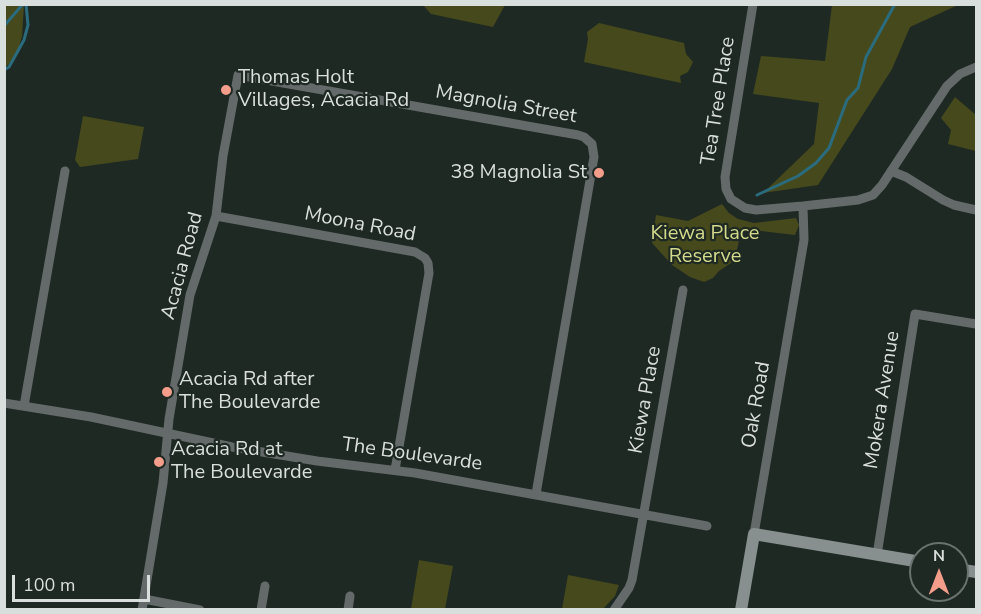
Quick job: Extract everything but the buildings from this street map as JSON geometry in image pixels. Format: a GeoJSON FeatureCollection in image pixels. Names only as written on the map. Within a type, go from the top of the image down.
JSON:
{"type":"FeatureCollection","features":[{"type":"Feature","properties":{"kind":"street","name":"Tea Tree Place"},"geometry":{"type":"LineString","coordinates":[[753,4],[725,167],[726,189],[735,203],[750,209],[803,206],[866,198],[878,191],[947,87],[960,74],[976,67]]}},
{"type":"Feature","properties":{"kind":"street","name":"Acacia Road"},"geometry":{"type":"LineString","coordinates":[[142,609],[164,483],[168,433],[190,295],[216,216],[223,156],[238,75]]}},
{"type":"Feature","properties":{"kind":"street","name":"Magnolia Street"},"geometry":{"type":"LineString","coordinates":[[238,75],[578,135],[592,144],[594,157],[536,494]]}},
{"type":"Feature","properties":{"kind":"street"},"geometry":{"type":"LineString","coordinates":[[24,406],[65,171]]}},
{"type":"Feature","properties":{"kind":"street"},"geometry":{"type":"LineString","coordinates":[[891,171],[943,200],[976,210]]}},
{"type":"Feature","properties":{"kind":"street","name":"Oak Road"},"geometry":{"type":"LineString","coordinates":[[741,609],[804,240],[803,206]]}},
{"type":"Feature","properties":{"kind":"street","name":"Moona Road"},"geometry":{"type":"LineString","coordinates":[[216,216],[415,252],[425,258],[429,273],[395,470]]}},
{"type":"Feature","properties":{"kind":"street","name":"Kiewa Place"},"geometry":{"type":"LineString","coordinates":[[614,609],[632,580],[683,290]]}},
{"type":"Feature","properties":{"kind":"street","name":"Mokera Avenue"},"geometry":{"type":"LineString","coordinates":[[877,555],[915,314],[976,324]]}},
{"type":"Feature","properties":{"kind":"street","name":"The Boulevarde"},"geometry":{"type":"LineString","coordinates":[[4,403],[200,441],[293,457],[395,470],[707,526]]}},
{"type":"Feature","properties":{"kind":"street"},"geometry":{"type":"LineString","coordinates":[[754,534],[909,560]]}},
{"type":"Feature","properties":{"kind":"street"},"geometry":{"type":"LineString","coordinates":[[261,609],[265,586]]}},
{"type":"Feature","properties":{"kind":"street"},"geometry":{"type":"LineString","coordinates":[[348,609],[350,596]]}},
{"type":"Feature","properties":{"kind":"street"},"geometry":{"type":"LineString","coordinates":[[144,599],[200,609]]}},
{"type":"Feature","properties":{"kind":"green space"},"geometry":{"type":"Polygon","coordinates":[[[5,4],[24,5],[22,36],[17,55],[5,68],[5,4]]]}},
{"type":"Feature","properties":{"kind":"green space"},"geometry":{"type":"Polygon","coordinates":[[[423,5],[505,5],[493,27],[431,14],[423,5]]]}},
{"type":"Feature","properties":{"kind":"green space"},"geometry":{"type":"Polygon","coordinates":[[[832,5],[958,5],[910,27],[892,69],[818,185],[763,193],[814,144],[819,103],[753,94],[761,56],[825,61],[832,5]]]}},
{"type":"Feature","properties":{"kind":"green space"},"geometry":{"type":"Polygon","coordinates":[[[599,23],[684,43],[686,54],[693,62],[688,72],[680,76],[681,83],[584,62],[587,32],[599,23]]]}},
{"type":"Feature","properties":{"kind":"green space"},"geometry":{"type":"Polygon","coordinates":[[[955,97],[976,115],[976,151],[948,144],[951,130],[941,118],[955,97]]]}},
{"type":"Feature","properties":{"kind":"green space"},"geometry":{"type":"Polygon","coordinates":[[[83,116],[144,127],[138,159],[80,167],[75,160],[83,116]]]}},
{"type":"Feature","properties":{"kind":"green space","name":"Kiewa Place Reserve"},"geometry":{"type":"Polygon","coordinates":[[[722,204],[738,219],[754,223],[796,218],[799,225],[795,235],[744,229],[731,263],[713,278],[704,282],[690,277],[672,265],[652,243],[656,215],[688,221],[722,204]]]}},
{"type":"Feature","properties":{"kind":"green space"},"geometry":{"type":"Polygon","coordinates":[[[419,560],[453,566],[445,609],[411,609],[419,560]]]}},
{"type":"Feature","properties":{"kind":"green space"},"geometry":{"type":"Polygon","coordinates":[[[568,575],[619,585],[615,596],[603,609],[562,609],[568,575]]]}},
{"type":"Feature","properties":{"kind":"waterway"},"geometry":{"type":"LineString","coordinates":[[4,26],[23,4]]}},
{"type":"Feature","properties":{"kind":"waterway"},"geometry":{"type":"LineString","coordinates":[[4,70],[9,67],[24,40],[28,25],[26,4]]}},
{"type":"Feature","properties":{"kind":"waterway"},"geometry":{"type":"LineString","coordinates":[[757,195],[798,176],[816,163],[829,148],[847,100],[858,88],[866,57],[895,4]]}},
{"type":"Feature","properties":{"kind":"place","name":"Thomas Holt Villages, Acacia Rd"},"geometry":{"type":"Point","coordinates":[226,90]}},
{"type":"Feature","properties":{"kind":"place","name":"38 Magnolia St"},"geometry":{"type":"Point","coordinates":[599,173]}},
{"type":"Feature","properties":{"kind":"place","name":"Acacia Rd after The Boulevarde"},"geometry":{"type":"Point","coordinates":[167,392]}},
{"type":"Feature","properties":{"kind":"place","name":"Acacia Rd at The Boulevarde"},"geometry":{"type":"Point","coordinates":[159,462]}}]}
